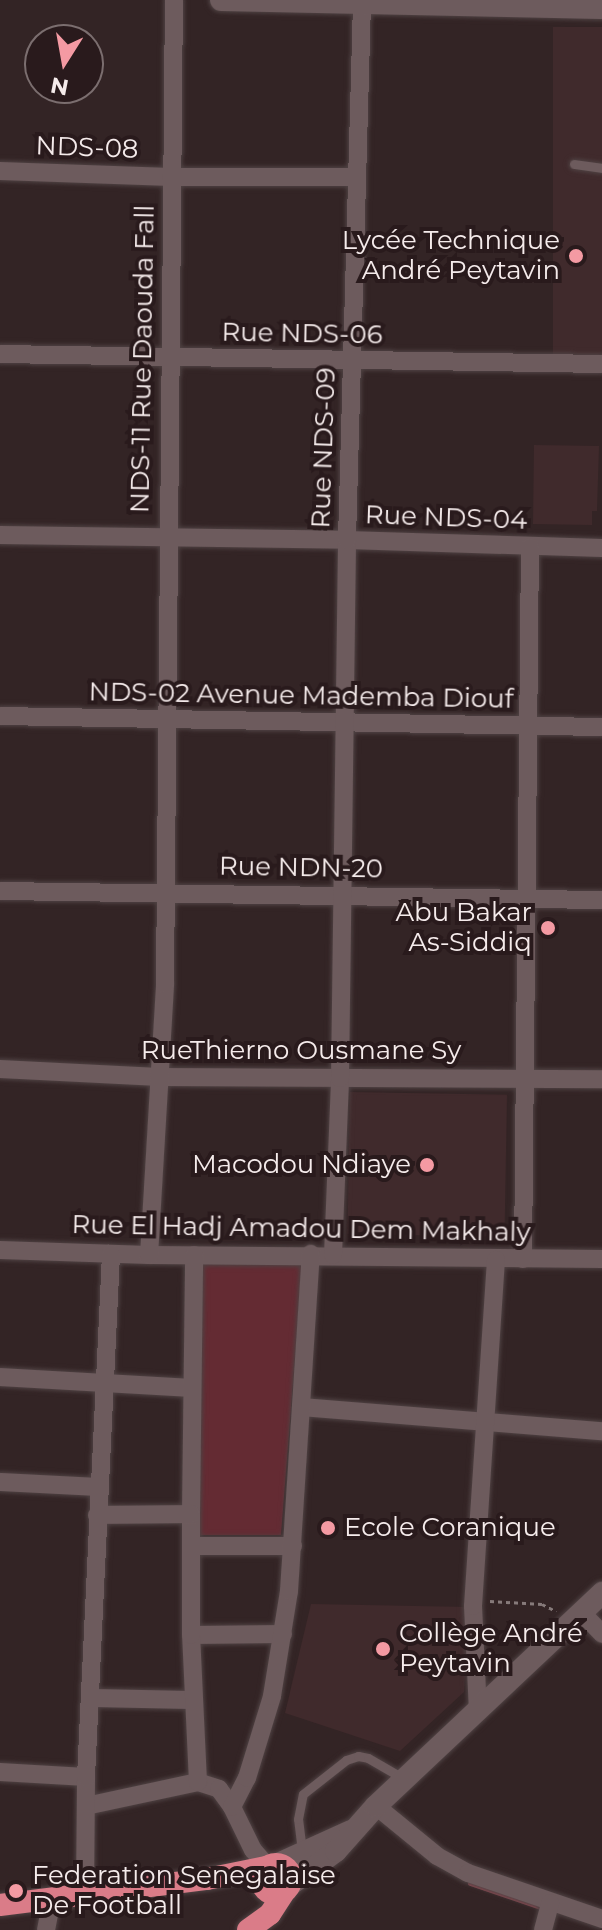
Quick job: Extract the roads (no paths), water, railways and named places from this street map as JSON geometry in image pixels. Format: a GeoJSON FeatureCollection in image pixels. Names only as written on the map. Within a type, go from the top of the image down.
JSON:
{"type":"FeatureCollection","features":[{"type":"Feature","properties":{"kind":"highway"},"geometry":{"type":"LineString","coordinates":[[0,1905],[207,1879],[273,1878],[249,1929]]}},
{"type":"Feature","properties":{"kind":"street","name":"NDS-11 Rue Daouda Fall"},"geometry":{"type":"LineString","coordinates":[[149,1255],[165,984],[163,892],[174,0]]}},
{"type":"Feature","properties":{"kind":"street"},"geometry":{"type":"LineString","coordinates":[[221,0],[602,8]]}},
{"type":"Feature","properties":{"kind":"street","name":"Rue NDS-09"},"geometry":{"type":"LineString","coordinates":[[333,1255],[340,1078],[347,540],[362,3]]}},
{"type":"Feature","properties":{"kind":"street","name":"NDS-08"},"geometry":{"type":"LineString","coordinates":[[0,171],[171,177],[356,177]]}},
{"type":"Feature","properties":{"kind":"street","name":"Rue NDS-06"},"geometry":{"type":"LineString","coordinates":[[0,354],[602,364]]}},
{"type":"Feature","properties":{"kind":"street","name":"Rue NDS-04"},"geometry":{"type":"LineString","coordinates":[[0,535],[167,536],[602,548]]}},
{"type":"Feature","properties":{"kind":"street"},"geometry":{"type":"LineString","coordinates":[[523,1259],[530,547]]}},
{"type":"Feature","properties":{"kind":"street","name":"NDS-02 Avenue Mademba Diouf"},"geometry":{"type":"LineString","coordinates":[[0,716],[602,727]]}},
{"type":"Feature","properties":{"kind":"street","name":"Rue NDN-20"},"geometry":{"type":"LineString","coordinates":[[0,891],[602,900]]}},
{"type":"Feature","properties":{"kind":"street","name":"RueThierno Ousmane Sy"},"geometry":{"type":"LineString","coordinates":[[0,1069],[159,1077],[602,1079]]}},
{"type":"Feature","properties":{"kind":"street","name":"Rue El Hadj Amadou Dem Makhaly"},"geometry":{"type":"LineString","coordinates":[[0,1250],[149,1255],[311,1254],[496,1260],[602,1259]]}},
{"type":"Feature","properties":{"kind":"street"},"geometry":{"type":"LineString","coordinates":[[85,1896],[86,1777],[102,1385],[111,1254]]}},
{"type":"Feature","properties":{"kind":"street"},"geometry":{"type":"LineString","coordinates":[[232,1807],[243,1790],[255,1754],[283,1634],[293,1546],[311,1254]]}},
{"type":"Feature","properties":{"kind":"street"},"geometry":{"type":"LineString","coordinates":[[194,1255],[191,1635],[198,1782]]}},
{"type":"Feature","properties":{"kind":"street"},"geometry":{"type":"LineString","coordinates":[[478,1712],[475,1600],[496,1260]]}},
{"type":"Feature","properties":{"kind":"street"},"geometry":{"type":"LineString","coordinates":[[0,1377],[192,1388]]}},
{"type":"Feature","properties":{"kind":"street"},"geometry":{"type":"LineString","coordinates":[[301,1407],[602,1431]]}},
{"type":"Feature","properties":{"kind":"street"},"geometry":{"type":"LineString","coordinates":[[0,1482],[99,1487]]}},
{"type":"Feature","properties":{"kind":"street"},"geometry":{"type":"LineString","coordinates":[[97,1515],[191,1514]]}},
{"type":"Feature","properties":{"kind":"street"},"geometry":{"type":"LineString","coordinates":[[192,1546],[293,1546]]}},
{"type":"Feature","properties":{"kind":"street"},"geometry":{"type":"LineString","coordinates":[[273,1878],[322,1863],[376,1806],[602,1593]]}},
{"type":"Feature","properties":{"kind":"street"},"geometry":{"type":"LineString","coordinates":[[575,1619],[602,1634]]}},
{"type":"Feature","properties":{"kind":"street"},"geometry":{"type":"LineString","coordinates":[[191,1635],[283,1634]]}},
{"type":"Feature","properties":{"kind":"street"},"geometry":{"type":"LineString","coordinates":[[90,1698],[194,1700]]}},
{"type":"Feature","properties":{"kind":"street"},"geometry":{"type":"LineString","coordinates":[[0,1772],[86,1777]]}},
{"type":"Feature","properties":{"kind":"street"},"geometry":{"type":"LineString","coordinates":[[86,1806],[198,1782],[219,1789],[232,1807],[253,1850],[273,1878]]}},
{"type":"Feature","properties":{"kind":"street"},"geometry":{"type":"LineString","coordinates":[[376,1806],[437,1856],[468,1873],[602,1919]]}},
{"type":"Feature","properties":{"kind":"street"},"geometry":{"type":"LineString","coordinates":[[273,1878],[302,1851],[352,1831]]}},
{"type":"Feature","properties":{"kind":"street"},"geometry":{"type":"LineString","coordinates":[[46,1930],[52,1899]]}},
{"type":"Feature","properties":{"kind":"street"},"geometry":{"type":"LineString","coordinates":[[543,1930],[550,1903]]}},
{"type":"Feature","properties":{"kind":"lane"},"geometry":{"type":"LineString","coordinates":[[574,164],[602,168]]}},
{"type":"Feature","properties":{"kind":"lane"},"geometry":{"type":"LineString","coordinates":[[302,1851],[298,1819],[303,1794],[346,1760],[358,1756],[368,1758],[405,1779]]}},
{"type":"Feature","properties":{"kind":"waterway"},"geometry":{"type":"LineString","coordinates":[[470,1883],[544,1908]]}},
{"type":"Feature","properties":{"kind":"place","name":"Lycée Technique André Peytavin"},"geometry":{"type":"Point","coordinates":[576,256]}},
{"type":"Feature","properties":{"kind":"place","name":"Abu Bakar As-Siddiq"},"geometry":{"type":"Point","coordinates":[548,928]}},
{"type":"Feature","properties":{"kind":"place","name":"Macodou Ndiaye"},"geometry":{"type":"Point","coordinates":[427,1165]}},
{"type":"Feature","properties":{"kind":"place","name":"Ecole Coranique"},"geometry":{"type":"Point","coordinates":[328,1528]}},
{"type":"Feature","properties":{"kind":"place","name":"Collège André Peytavin"},"geometry":{"type":"Point","coordinates":[383,1649]}},
{"type":"Feature","properties":{"kind":"place","name":"Federation Senegalaise De Football"},"geometry":{"type":"Point","coordinates":[16,1891]}}]}
